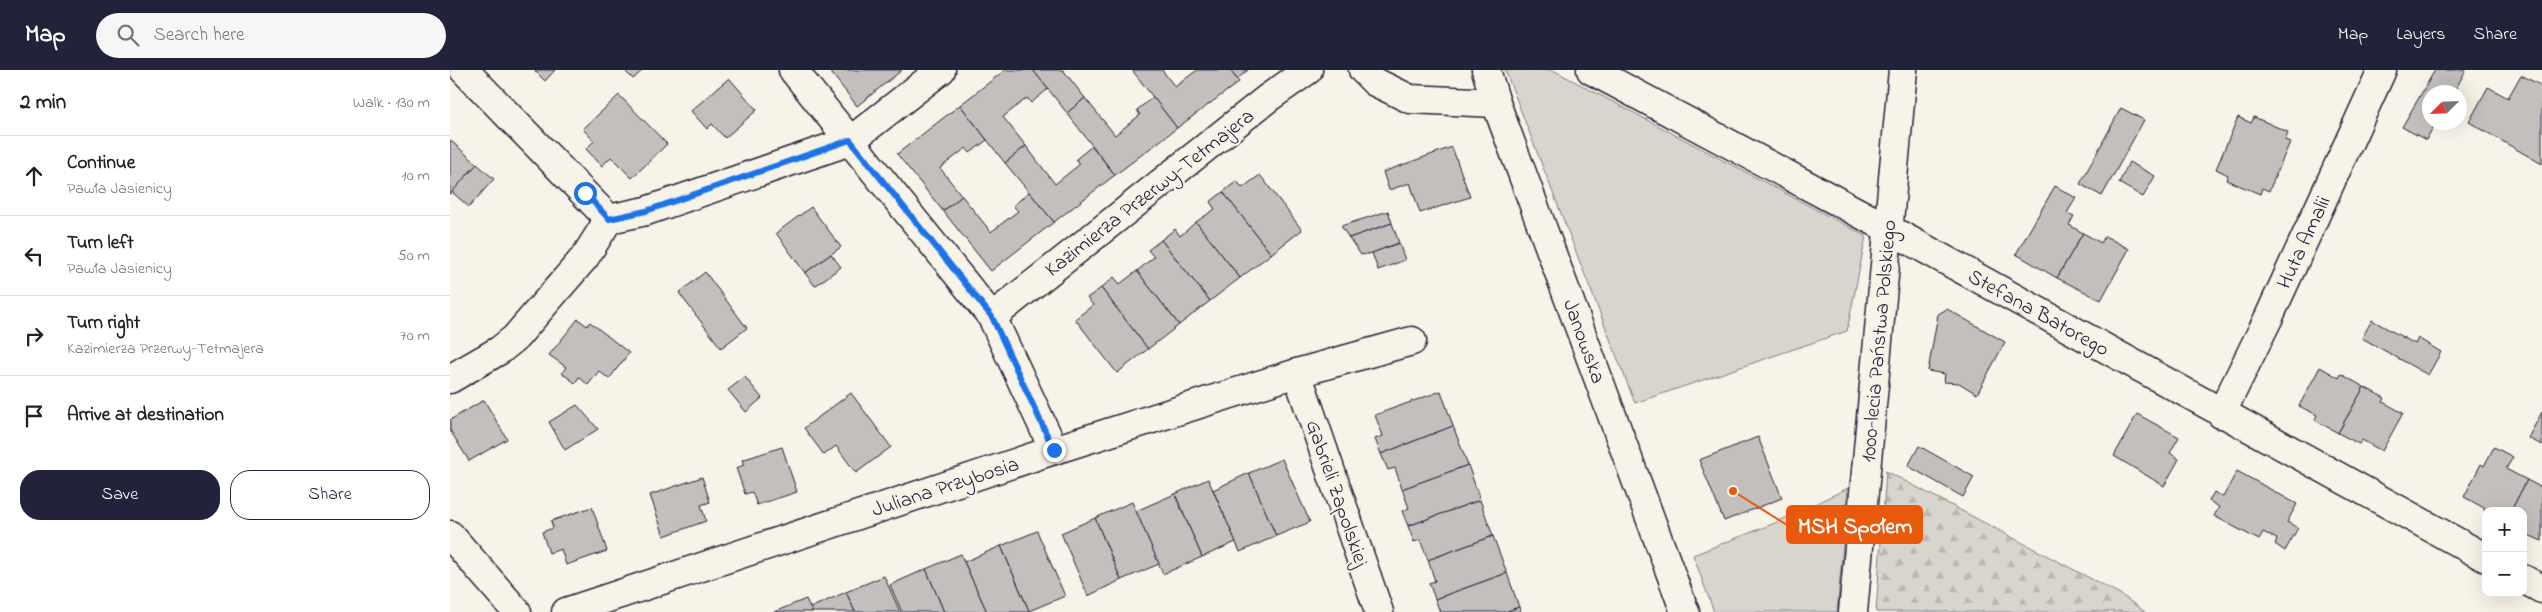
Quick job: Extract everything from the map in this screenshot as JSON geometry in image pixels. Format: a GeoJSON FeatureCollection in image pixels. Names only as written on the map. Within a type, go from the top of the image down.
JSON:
{"type":"FeatureCollection","features":[{"type":"Feature","properties":{"kind":"street"},"geometry":{"type":"LineString","coordinates":[[464,70],[609,219]]}},
{"type":"Feature","properties":{"kind":"street"},"geometry":{"type":"LineString","coordinates":[[793,70],[992,317],[1054,450]]}},
{"type":"Feature","properties":{"kind":"street"},"geometry":{"type":"LineString","coordinates":[[450,378],[500,350],[514,338],[585,257],[609,219],[646,211],[850,140],[941,70]]}},
{"type":"Feature","properties":{"kind":"street","name":"Kazimierza Przerwy-Tetmajera"},"geometry":{"type":"LineString","coordinates":[[992,317],[1260,104],[1308,70]]}},
{"type":"Feature","properties":{"kind":"street"},"geometry":{"type":"LineString","coordinates":[[1363,70],[1375,82],[1410,99],[1496,103]]}},
{"type":"Feature","properties":{"kind":"street","name":"Janowska"},"geometry":{"type":"LineString","coordinates":[[1486,70],[1496,103],[1685,612]]}},
{"type":"Feature","properties":{"kind":"street","name":"Stefana Batorego"},"geometry":{"type":"LineString","coordinates":[[1591,70],[1889,228],[2221,414],[2482,556]]}},
{"type":"Feature","properties":{"kind":"street","name":"1000-lecia Państwa Polskiego"},"geometry":{"type":"LineString","coordinates":[[1853,612],[1903,70]]}},
{"type":"Feature","properties":{"kind":"street","name":"Huta Amalii"},"geometry":{"type":"LineString","coordinates":[[2221,414],[2268,319],[2382,70]]}},
{"type":"Feature","properties":{"kind":"street","name":"Juliana Przybosia"},"geometry":{"type":"LineString","coordinates":[[566,612],[1054,450],[1297,373],[1412,341]]}},
{"type":"Feature","properties":{"kind":"street","name":"Gabrieli Zapolskiej"},"geometry":{"type":"LineString","coordinates":[[1297,373],[1379,612]]}},
{"type":"Feature","properties":{"kind":"street"},"geometry":{"type":"LineString","coordinates":[[450,535],[517,612]]}},
{"type":"Feature","properties":{"kind":"street"},"geometry":{"type":"LineString","coordinates":[[2527,580],[2542,589]]}},
{"type":"Feature","properties":{"kind":"green space"},"geometry":{"type":"Polygon","coordinates":[[[1505,70],[1553,70],[1866,236],[1847,331],[1635,403],[1505,70]]]}},
{"type":"Feature","properties":{"kind":"green space"},"geometry":{"type":"Polygon","coordinates":[[[1886,471],[2120,594],[2145,612],[1876,612],[1886,471]]]}},
{"type":"Feature","properties":{"kind":"green space"},"geometry":{"type":"Polygon","coordinates":[[[1848,488],[1837,612],[1714,612],[1693,555],[1775,523],[1848,488]]]}},
{"type":"Feature","properties":{"kind":"building"},"geometry":{"type":"Polygon","coordinates":[[[534,70],[555,70],[545,81],[534,70]]]}},
{"type":"Feature","properties":{"kind":"building"},"geometry":{"type":"Polygon","coordinates":[[[624,70],[643,70],[633,79],[624,70]]]}},
{"type":"Feature","properties":{"kind":"building"},"geometry":{"type":"Polygon","coordinates":[[[829,70],[902,70],[857,106],[829,70]]]}},
{"type":"Feature","properties":{"kind":"building"},"geometry":{"type":"Polygon","coordinates":[[[1005,70],[1033,70],[1048,89],[1031,103],[1027,98],[1003,117],[1026,146],[1005,163],[960,105],[1005,70]]]}},
{"type":"Feature","properties":{"kind":"building"},"geometry":{"type":"Polygon","coordinates":[[[1033,70],[1063,70],[1085,98],[1067,113],[1033,70]]]}},
{"type":"Feature","properties":{"kind":"building"},"geometry":{"type":"Polygon","coordinates":[[[1132,70],[1162,70],[1175,87],[1197,70],[1230,70],[1239,82],[1177,128],[1132,70]]]}},
{"type":"Feature","properties":{"kind":"building"},"geometry":{"type":"Polygon","coordinates":[[[1230,70],[1248,70],[1237,79],[1230,70]]]}},
{"type":"Feature","properties":{"kind":"building"},"geometry":{"type":"Polygon","coordinates":[[[2435,70],[2466,70],[2458,85],[2426,85],[2435,70]]]}},
{"type":"Feature","properties":{"kind":"building"},"geometry":{"type":"Polygon","coordinates":[[[2521,75],[2542,86],[2542,164],[2469,122],[2488,87],[2508,98],[2521,75]]]}},
{"type":"Feature","properties":{"kind":"building"},"geometry":{"type":"Polygon","coordinates":[[[729,78],[757,110],[725,138],[712,124],[707,129],[691,111],[729,78]]]}},
{"type":"Feature","properties":{"kind":"building"},"geometry":{"type":"Polygon","coordinates":[[[2422,92],[2422,130],[2432,130],[2426,140],[2402,127],[2422,92]]]}},
{"type":"Feature","properties":{"kind":"building"},"geometry":{"type":"Polygon","coordinates":[[[619,95],[667,144],[632,178],[611,157],[602,166],[586,149],[594,141],[583,129],[619,95]]]}},
{"type":"Feature","properties":{"kind":"building"},"geometry":{"type":"Polygon","coordinates":[[[1153,97],[1177,128],[1115,175],[1067,113],[1085,98],[1115,135],[1140,115],[1137,110],[1153,97]]]}},
{"type":"Feature","properties":{"kind":"building"},"geometry":{"type":"Polygon","coordinates":[[[960,105],[987,140],[970,153],[966,148],[940,168],[962,196],[943,211],[897,154],[960,105]]]}},
{"type":"Feature","properties":{"kind":"building"},"geometry":{"type":"Polygon","coordinates":[[[2121,108],[2144,120],[2102,196],[2080,184],[2121,108]]]}},
{"type":"Feature","properties":{"kind":"building"},"geometry":{"type":"Polygon","coordinates":[[[2238,117],[2251,123],[2254,117],[2288,132],[2285,140],[2290,142],[2269,191],[2262,188],[2260,194],[2226,180],[2228,175],[2216,169],[2238,117]]]}},
{"type":"Feature","properties":{"kind":"building"},"geometry":{"type":"Polygon","coordinates":[[[450,140],[477,164],[450,195],[450,140]]]}},
{"type":"Feature","properties":{"kind":"building"},"geometry":{"type":"Polygon","coordinates":[[[1026,146],[1055,184],[1080,164],[1076,159],[1092,146],[1115,175],[1054,222],[1005,163],[1026,146]]]}},
{"type":"Feature","properties":{"kind":"building"},"geometry":{"type":"Polygon","coordinates":[[[1452,147],[1470,197],[1420,213],[1410,183],[1389,190],[1383,172],[1452,147]]]}},
{"type":"Feature","properties":{"kind":"building"},"geometry":{"type":"Polygon","coordinates":[[[2129,162],[2155,176],[2143,197],[2119,183],[2129,162]]]}},
{"type":"Feature","properties":{"kind":"building"},"geometry":{"type":"Polygon","coordinates":[[[477,164],[494,179],[469,207],[452,192],[477,164]]]}},
{"type":"Feature","properties":{"kind":"building"},"geometry":{"type":"Polygon","coordinates":[[[1260,175],[1302,230],[1271,254],[1223,192],[1237,181],[1242,188],[1260,175]]]}},
{"type":"Feature","properties":{"kind":"building"},"geometry":{"type":"Polygon","coordinates":[[[2055,186],[2076,198],[2067,213],[2074,216],[2069,225],[2083,233],[2057,278],[2016,254],[2055,186]]]}},
{"type":"Feature","properties":{"kind":"building"},"geometry":{"type":"Polygon","coordinates":[[[1029,192],[1054,222],[991,271],[943,211],[962,196],[991,232],[1018,211],[1013,206],[1029,192]]]}},
{"type":"Feature","properties":{"kind":"building"},"geometry":{"type":"Polygon","coordinates":[[[1223,192],[1271,254],[1240,278],[1196,222],[1215,209],[1210,202],[1223,192]]]}},
{"type":"Feature","properties":{"kind":"building"},"geometry":{"type":"Polygon","coordinates":[[[811,207],[841,247],[805,273],[776,233],[811,207]]]}},
{"type":"Feature","properties":{"kind":"building"},"geometry":{"type":"Polygon","coordinates":[[[1388,211],[1392,223],[1349,238],[1341,226],[1388,211]]]}},
{"type":"Feature","properties":{"kind":"building"},"geometry":{"type":"Polygon","coordinates":[[[1196,222],[1240,278],[1210,301],[1161,240],[1175,229],[1180,236],[1196,222]]]}},
{"type":"Feature","properties":{"kind":"building"},"geometry":{"type":"Polygon","coordinates":[[[1392,223],[1399,243],[1372,253],[1361,255],[1349,238],[1392,223]]]}},
{"type":"Feature","properties":{"kind":"building"},"geometry":{"type":"Polygon","coordinates":[[[2083,233],[2101,243],[2105,236],[2129,249],[2101,300],[2057,278],[2083,233]]]}},
{"type":"Feature","properties":{"kind":"building"},"geometry":{"type":"Polygon","coordinates":[[[1161,240],[1210,301],[1179,325],[1137,271],[1154,257],[1148,250],[1161,240]]]}},
{"type":"Feature","properties":{"kind":"building"},"geometry":{"type":"Polygon","coordinates":[[[1399,243],[1405,260],[1378,270],[1372,253],[1399,243]]]}},
{"type":"Feature","properties":{"kind":"building"},"geometry":{"type":"Polygon","coordinates":[[[831,254],[841,267],[815,286],[805,273],[831,254]]]}},
{"type":"Feature","properties":{"kind":"building"},"geometry":{"type":"Polygon","coordinates":[[[1137,271],[1179,325],[1148,349],[1101,288],[1114,277],[1120,284],[1137,271]]]}},
{"type":"Feature","properties":{"kind":"building"},"geometry":{"type":"Polygon","coordinates":[[[705,272],[747,328],[721,348],[679,293],[705,272]]]}},
{"type":"Feature","properties":{"kind":"building"},"geometry":{"type":"Polygon","coordinates":[[[1101,288],[1148,349],[1117,373],[1075,319],[1093,305],[1087,298],[1101,288]]]}},
{"type":"Feature","properties":{"kind":"building"},"geometry":{"type":"Polygon","coordinates":[[[1947,309],[2005,342],[1977,394],[1959,383],[1944,382],[1945,374],[1928,371],[1938,314],[1947,309]]]}},
{"type":"Feature","properties":{"kind":"building"},"geometry":{"type":"Polygon","coordinates":[[[578,319],[587,326],[590,322],[629,353],[609,379],[599,371],[588,385],[579,377],[575,383],[562,373],[566,367],[549,355],[578,319]]]}},
{"type":"Feature","properties":{"kind":"building"},"geometry":{"type":"Polygon","coordinates":[[[2372,320],[2415,344],[2418,338],[2441,352],[2428,375],[2362,338],[2372,320]]]}},
{"type":"Feature","properties":{"kind":"building"},"geometry":{"type":"Polygon","coordinates":[[[2320,367],[2339,378],[2341,374],[2364,387],[2338,433],[2315,420],[2317,415],[2299,406],[2320,367]]]}},
{"type":"Feature","properties":{"kind":"building"},"geometry":{"type":"Polygon","coordinates":[[[745,377],[762,398],[746,412],[728,390],[745,377]]]}},
{"type":"Feature","properties":{"kind":"building"},"geometry":{"type":"Polygon","coordinates":[[[2364,387],[2385,398],[2383,402],[2403,413],[2382,451],[2362,440],[2359,444],[2338,433],[2364,387]]]}},
{"type":"Feature","properties":{"kind":"building"},"geometry":{"type":"Polygon","coordinates":[[[1441,391],[1453,426],[1381,454],[1375,439],[1383,436],[1375,415],[1441,391]]]}},
{"type":"Feature","properties":{"kind":"building"},"geometry":{"type":"Polygon","coordinates":[[[851,393],[891,447],[856,473],[836,446],[824,455],[804,428],[851,393]]]}},
{"type":"Feature","properties":{"kind":"building"},"geometry":{"type":"Polygon","coordinates":[[[484,400],[507,439],[469,461],[450,430],[450,420],[484,400]]]}},
{"type":"Feature","properties":{"kind":"building"},"geometry":{"type":"Polygon","coordinates":[[[577,405],[598,429],[565,450],[549,422],[577,405]]]}},
{"type":"Feature","properties":{"kind":"building"},"geometry":{"type":"Polygon","coordinates":[[[2542,412],[2542,445],[2528,438],[2542,412]]]}},
{"type":"Feature","properties":{"kind":"building"},"geometry":{"type":"Polygon","coordinates":[[[2137,414],[2179,437],[2170,453],[2179,459],[2164,486],[2114,456],[2137,414]]]}},
{"type":"Feature","properties":{"kind":"building"},"geometry":{"type":"Polygon","coordinates":[[[1453,426],[1468,465],[1402,489],[1395,468],[1388,470],[1381,454],[1453,426]]]}},
{"type":"Feature","properties":{"kind":"building"},"geometry":{"type":"Polygon","coordinates":[[[1758,437],[1782,498],[1724,521],[1699,460],[1758,437]]]}},
{"type":"Feature","properties":{"kind":"building"},"geometry":{"type":"Polygon","coordinates":[[[1919,446],[1974,477],[1963,497],[1908,466],[1919,446]]]}},
{"type":"Feature","properties":{"kind":"building"},"geometry":{"type":"Polygon","coordinates":[[[782,447],[797,492],[757,505],[752,492],[745,494],[736,468],[744,465],[742,460],[782,447]]]}},
{"type":"Feature","properties":{"kind":"building"},"geometry":{"type":"Polygon","coordinates":[[[2494,447],[2513,457],[2506,469],[2527,480],[2513,507],[2482,507],[2464,497],[2481,464],[2484,466],[2494,447]]]}},
{"type":"Feature","properties":{"kind":"building"},"geometry":{"type":"Polygon","coordinates":[[[1282,459],[1310,522],[1276,536],[1249,473],[1282,459]]]}},
{"type":"Feature","properties":{"kind":"building"},"geometry":{"type":"Polygon","coordinates":[[[1468,465],[1480,500],[1408,526],[1402,511],[1409,508],[1402,489],[1468,465]]]}},
{"type":"Feature","properties":{"kind":"building"},"geometry":{"type":"Polygon","coordinates":[[[2237,471],[2297,504],[2287,522],[2298,528],[2285,551],[2275,544],[2277,539],[2263,532],[2259,540],[2214,516],[2219,507],[2209,501],[2214,492],[2223,497],[2237,471]]]}},
{"type":"Feature","properties":{"kind":"building"},"geometry":{"type":"Polygon","coordinates":[[[1249,473],[1276,536],[1240,552],[1213,490],[1249,473]]]}},
{"type":"Feature","properties":{"kind":"building"},"geometry":{"type":"Polygon","coordinates":[[[702,477],[710,502],[701,505],[706,521],[664,536],[650,495],[702,477]]]}},
{"type":"Feature","properties":{"kind":"building"},"geometry":{"type":"Polygon","coordinates":[[[1208,479],[1236,542],[1202,557],[1175,494],[1208,479]]]}},
{"type":"Feature","properties":{"kind":"building"},"geometry":{"type":"Polygon","coordinates":[[[2527,480],[2542,488],[2542,541],[2527,535],[2527,507],[2513,507],[2527,480]]]}},
{"type":"Feature","properties":{"kind":"building"},"geometry":{"type":"Polygon","coordinates":[[[1175,494],[1202,557],[1163,574],[1136,511],[1175,494]]]}},
{"type":"Feature","properties":{"kind":"building"},"geometry":{"type":"Polygon","coordinates":[[[1480,500],[1493,536],[1428,560],[1420,540],[1414,542],[1408,526],[1480,500]]]}},
{"type":"Feature","properties":{"kind":"building"},"geometry":{"type":"Polygon","coordinates":[[[1132,502],[1159,564],[1121,580],[1095,518],[1132,502]]]}},
{"type":"Feature","properties":{"kind":"building"},"geometry":{"type":"Polygon","coordinates":[[[592,507],[607,551],[566,565],[561,549],[549,553],[542,532],[553,528],[551,521],[592,507]]]}},
{"type":"Feature","properties":{"kind":"building"},"geometry":{"type":"Polygon","coordinates":[[[1095,518],[1121,580],[1088,596],[1061,533],[1095,518]]]}},
{"type":"Feature","properties":{"kind":"building"},"geometry":{"type":"Polygon","coordinates":[[[1037,531],[1065,596],[1029,611],[1001,546],[1037,531]]]}},
{"type":"Feature","properties":{"kind":"building"},"geometry":{"type":"Polygon","coordinates":[[[1493,536],[1507,573],[1435,599],[1429,583],[1435,581],[1428,560],[1493,536]]]}},
{"type":"Feature","properties":{"kind":"building"},"geometry":{"type":"Polygon","coordinates":[[[1001,546],[1029,611],[1027,612],[987,612],[964,562],[1001,546]]]}},
{"type":"Feature","properties":{"kind":"building"},"geometry":{"type":"Polygon","coordinates":[[[961,554],[987,612],[944,612],[926,569],[961,554]]]}},
{"type":"Feature","properties":{"kind":"building"},"geometry":{"type":"Polygon","coordinates":[[[926,569],[944,612],[902,612],[890,585],[926,569]]]}},
{"type":"Feature","properties":{"kind":"building"},"geometry":{"type":"Polygon","coordinates":[[[1507,573],[1519,607],[1505,612],[1440,612],[1435,599],[1507,573]]]}},
{"type":"Feature","properties":{"kind":"building"},"geometry":{"type":"Polygon","coordinates":[[[884,576],[900,612],[855,612],[846,592],[884,576]]]}},
{"type":"Feature","properties":{"kind":"building"},"geometry":{"type":"Polygon","coordinates":[[[846,592],[855,612],[812,612],[810,608],[846,592]]]}},
{"type":"Feature","properties":{"kind":"building"},"geometry":{"type":"Polygon","coordinates":[[[806,599],[812,612],[774,612],[806,599]]]}},
{"type":"Feature","properties":{"kind":"building"},"geometry":{"type":"Polygon","coordinates":[[[1519,607],[1521,612],[1505,612],[1519,607]]]}},
{"type":"Feature","properties":{"kind":"place","name":"MSH Społem"},"geometry":{"type":"Point","coordinates":[1733,491]}},
{"type":"Feature","properties":{"kind":"route"},"geometry":{"type":"LineString","coordinates":[[585,193],[609,219],[646,211],[850,140],[992,317],[1054,450]]}}]}
